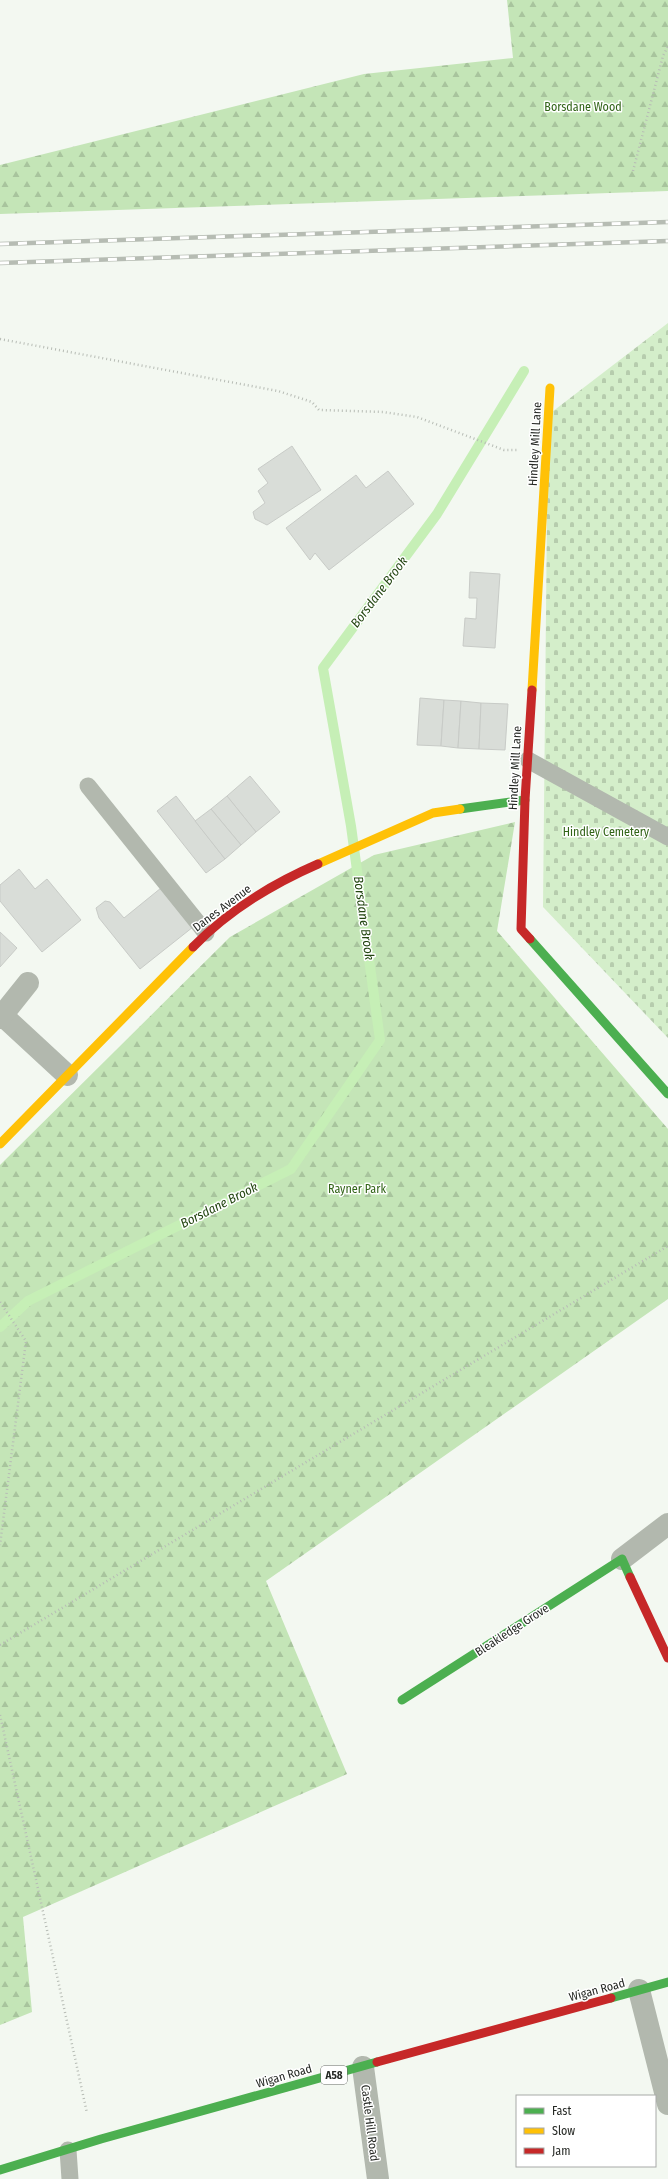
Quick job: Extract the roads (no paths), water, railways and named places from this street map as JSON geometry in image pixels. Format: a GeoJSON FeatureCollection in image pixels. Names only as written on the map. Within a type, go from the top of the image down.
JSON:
{"type":"FeatureCollection","features":[{"type":"Feature","properties":{"kind":"main road","name":"Hindley Mill Lane"},"geometry":{"type":"LineString","coordinates":[[550,388],[525,800],[521,929],[668,1094]]}},
{"type":"Feature","properties":{"kind":"main road","name":"Danes Avenue"},"geometry":{"type":"LineString","coordinates":[[0,1144],[206,933],[246,902],[295,874],[433,813],[525,800]]}},
{"type":"Feature","properties":{"kind":"main road"},"geometry":{"type":"LineString","coordinates":[[622,1559],[668,1658]]}},
{"type":"Feature","properties":{"kind":"main road","name":"Bleakledge Grove"},"geometry":{"type":"LineString","coordinates":[[402,1700],[622,1559]]}},
{"type":"Feature","properties":{"kind":"main road","name":"Wigan Road"},"geometry":{"type":"LineString","coordinates":[[0,2170],[93,2142],[668,1982]]}},
{"type":"Feature","properties":{"kind":"street"},"geometry":{"type":"LineString","coordinates":[[28,983],[1,1017],[67,1075]]}},
{"type":"Feature","properties":{"kind":"street","name":"Bleakledge Grove"},"geometry":{"type":"LineString","coordinates":[[622,1559],[668,1524]]}},
{"type":"Feature","properties":{"kind":"street"},"geometry":{"type":"LineString","coordinates":[[639,1990],[668,2104]]}},
{"type":"Feature","properties":{"kind":"street","name":"Castle Hill Road"},"geometry":{"type":"LineString","coordinates":[[363,2067],[378,2179]]}},
{"type":"Feature","properties":{"kind":"lane"},"geometry":{"type":"LineString","coordinates":[[528,760],[668,837]]}},
{"type":"Feature","properties":{"kind":"lane"},"geometry":{"type":"LineString","coordinates":[[88,786],[206,933]]}},
{"type":"Feature","properties":{"kind":"lane"},"geometry":{"type":"LineString","coordinates":[[68,2150],[70,2179]]}},
{"type":"Feature","properties":{"kind":"waterway","name":"Borsdane Brook"},"geometry":{"type":"LineString","coordinates":[[0,1327],[28,1301],[291,1169],[380,1040],[351,826],[323,668],[437,514],[524,371]]}},
{"type":"Feature","properties":{"kind":"railway"},"geometry":{"type":"LineString","coordinates":[[0,244],[668,222]]}},
{"type":"Feature","properties":{"kind":"railway"},"geometry":{"type":"LineString","coordinates":[[0,263],[668,241]]}},
{"type":"Feature","properties":{"kind":"park label","name":"Borsdane Wood"},"geometry":{"type":"Point","coordinates":[583,107]}},
{"type":"Feature","properties":{"kind":"park label","name":"Hindley Cemetery"},"geometry":{"type":"Point","coordinates":[606,832]}},
{"type":"Feature","properties":{"kind":"park label","name":"Rayner Park"},"geometry":{"type":"Point","coordinates":[357,1189]}}]}
